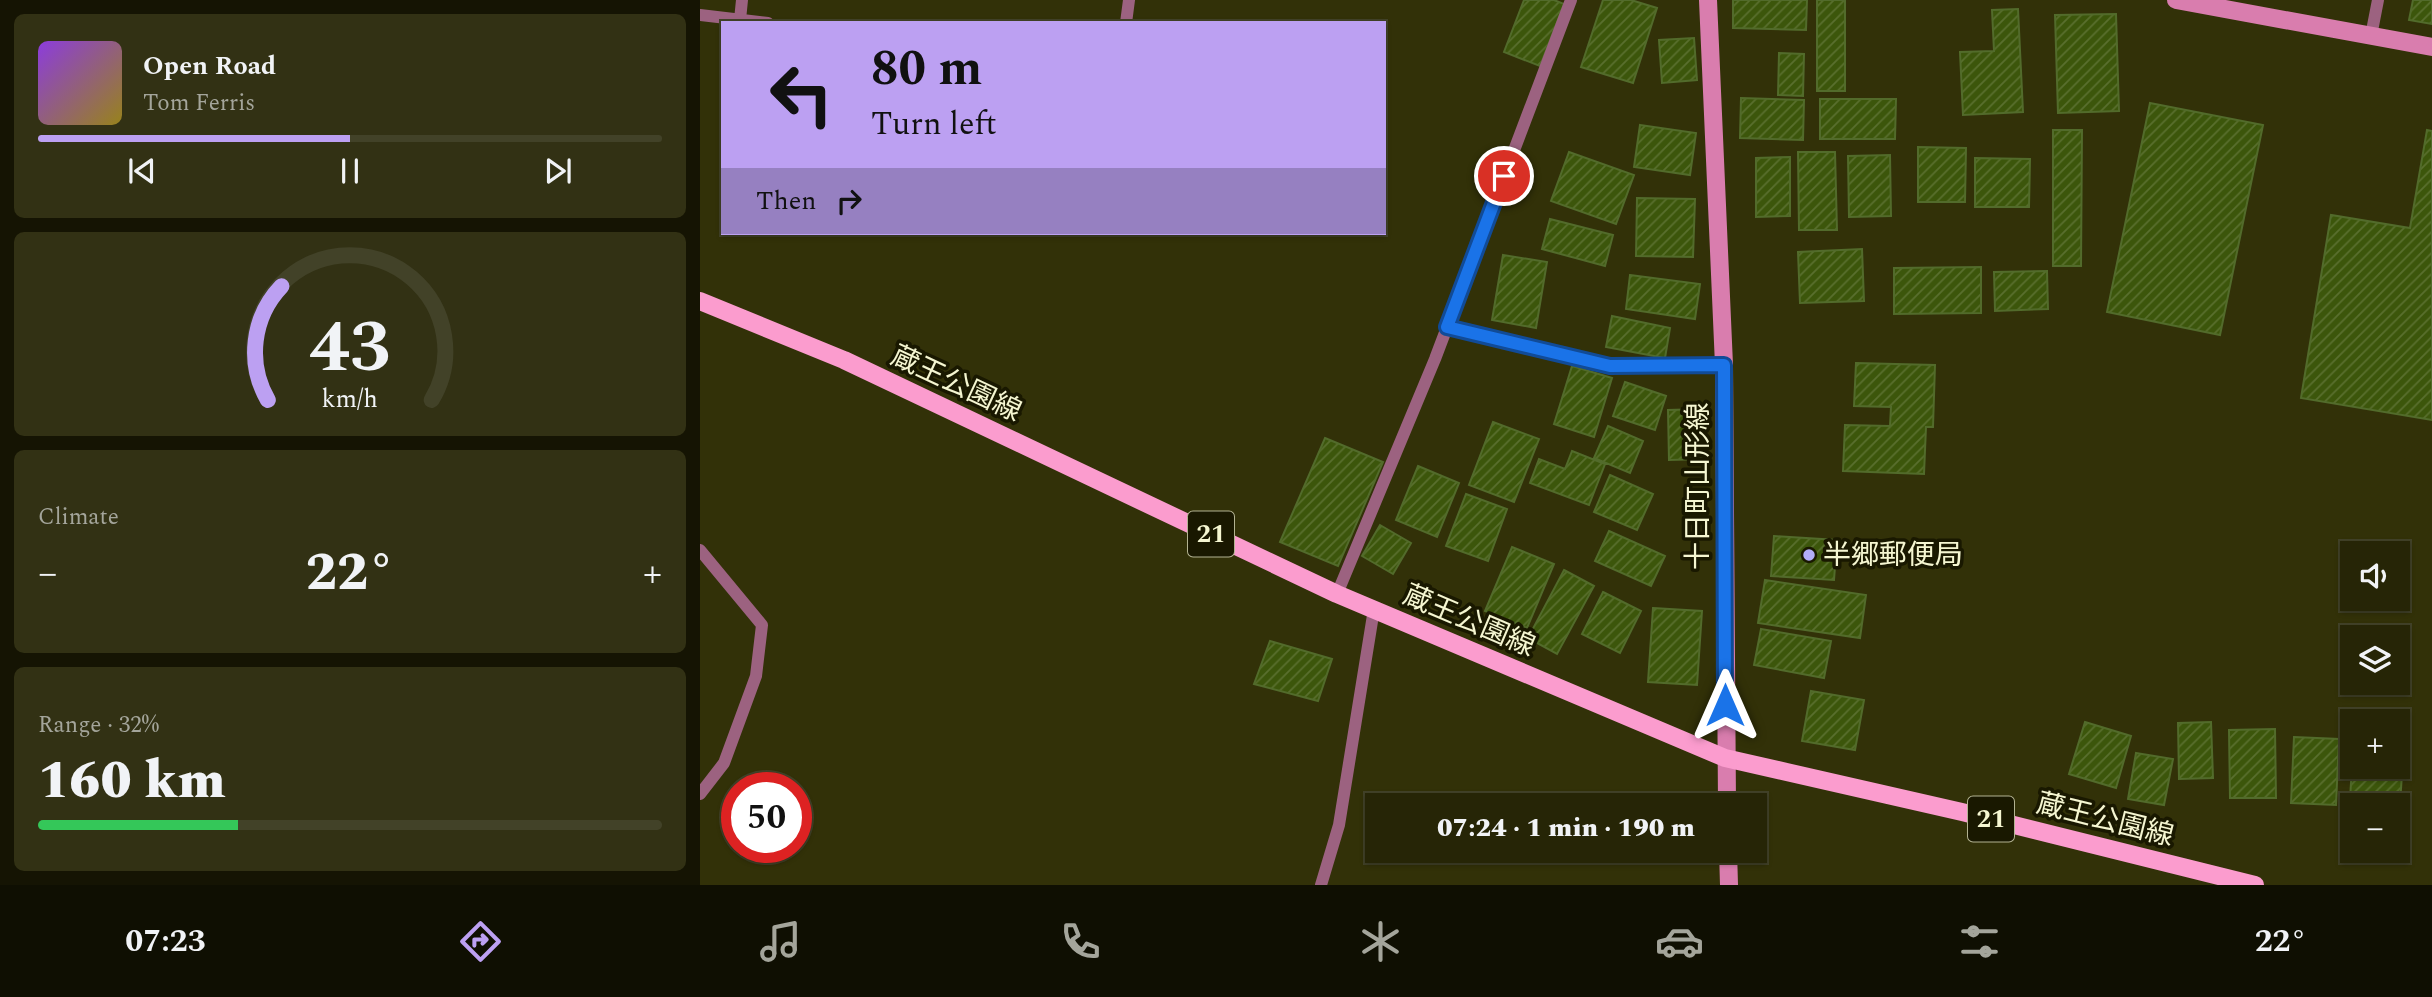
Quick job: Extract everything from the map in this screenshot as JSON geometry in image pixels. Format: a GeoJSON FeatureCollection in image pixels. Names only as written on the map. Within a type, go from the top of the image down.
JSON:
{"type":"FeatureCollection","features":[{"type":"Feature","properties":{"kind":"main road","name":"十日町山形線"},"geometry":{"type":"LineString","coordinates":[[1708,0],[1724,365],[1726,793]]}},
{"type":"Feature","properties":{"kind":"main road"},"geometry":{"type":"LineString","coordinates":[[2176,0],[2432,47]]}},
{"type":"Feature","properties":{"kind":"main road","name":"蔵王公園線"},"geometry":{"type":"LineString","coordinates":[[700,301],[844,360],[1337,594],[1725,758],[1962,812],[2255,885]]}},
{"type":"Feature","properties":{"kind":"main road"},"geometry":{"type":"LineString","coordinates":[[1728,863],[1729,885]]}},
{"type":"Feature","properties":{"kind":"lane"},"geometry":{"type":"LineString","coordinates":[[740,20],[742,0]]}},
{"type":"Feature","properties":{"kind":"lane"},"geometry":{"type":"LineString","coordinates":[[1126,21],[1129,0]]}},
{"type":"Feature","properties":{"kind":"lane"},"geometry":{"type":"LineString","coordinates":[[1337,594],[1447,327],[1571,0]]}},
{"type":"Feature","properties":{"kind":"lane"},"geometry":{"type":"LineString","coordinates":[[2371,36],[2378,0]]}},
{"type":"Feature","properties":{"kind":"lane"},"geometry":{"type":"LineString","coordinates":[[700,15],[749,21]]}},
{"type":"Feature","properties":{"kind":"lane"},"geometry":{"type":"LineString","coordinates":[[1447,327],[1610,366],[1724,365]]}},
{"type":"Feature","properties":{"kind":"lane"},"geometry":{"type":"LineString","coordinates":[[700,550],[762,625],[756,676],[724,763],[700,794]]}},
{"type":"Feature","properties":{"kind":"lane"},"geometry":{"type":"LineString","coordinates":[[1321,885],[1339,825],[1374,609]]}},
{"type":"Feature","properties":{"kind":"building"},"geometry":{"type":"Polygon","coordinates":[[[1524,0],[1554,0],[1564,4],[1540,66],[1504,52],[1524,0]]]}},
{"type":"Feature","properties":{"kind":"building"},"geometry":{"type":"Polygon","coordinates":[[[1603,0],[1631,0],[1657,8],[1633,83],[1581,67],[1603,0]]]}},
{"type":"Feature","properties":{"kind":"building"},"geometry":{"type":"Polygon","coordinates":[[[1733,0],[1807,0],[1806,30],[1733,28],[1733,0]]]}},
{"type":"Feature","properties":{"kind":"building"},"geometry":{"type":"Polygon","coordinates":[[[1817,0],[1845,0],[1845,91],[1817,91],[1817,0]]]}},
{"type":"Feature","properties":{"kind":"building"},"geometry":{"type":"Polygon","coordinates":[[[2413,0],[2432,0],[2432,24],[2409,20],[2413,0]]]}},
{"type":"Feature","properties":{"kind":"building"},"geometry":{"type":"Polygon","coordinates":[[[2018,9],[2023,112],[1963,115],[1960,52],[1994,51],[1992,10],[2018,9]]]}},
{"type":"Feature","properties":{"kind":"building"},"geometry":{"type":"Polygon","coordinates":[[[2116,14],[2119,111],[2058,113],[2055,15],[2116,14]]]}},
{"type":"Feature","properties":{"kind":"building"},"geometry":{"type":"Polygon","coordinates":[[[1694,38],[1697,80],[1662,83],[1659,40],[1694,38]]]}},
{"type":"Feature","properties":{"kind":"building"},"geometry":{"type":"Polygon","coordinates":[[[1779,53],[1804,54],[1803,96],[1778,95],[1779,53]]]}},
{"type":"Feature","properties":{"kind":"building"},"geometry":{"type":"Polygon","coordinates":[[[1741,98],[1804,100],[1803,140],[1740,138],[1741,98]]]}},
{"type":"Feature","properties":{"kind":"building"},"geometry":{"type":"Polygon","coordinates":[[[1820,99],[1896,99],[1895,139],[1820,139],[1820,99]]]}},
{"type":"Feature","properties":{"kind":"building"},"geometry":{"type":"Polygon","coordinates":[[[2150,103],[2263,125],[2220,335],[2107,312],[2150,103]]]}},
{"type":"Feature","properties":{"kind":"building"},"geometry":{"type":"Polygon","coordinates":[[[1640,125],[1696,133],[1690,175],[1634,167],[1640,125]]]}},
{"type":"Feature","properties":{"kind":"building"},"geometry":{"type":"Polygon","coordinates":[[[2053,130],[2082,130],[2081,266],[2053,266],[2053,130]]]}},
{"type":"Feature","properties":{"kind":"building"},"geometry":{"type":"Polygon","coordinates":[[[2427,130],[2432,131],[2432,420],[2301,398],[2331,215],[2410,228],[2427,130]]]}},
{"type":"Feature","properties":{"kind":"building"},"geometry":{"type":"Polygon","coordinates":[[[1918,147],[1966,148],[1965,202],[1918,202],[1918,147]]]}},
{"type":"Feature","properties":{"kind":"building"},"geometry":{"type":"Polygon","coordinates":[[[1569,152],[1634,175],[1616,224],[1551,201],[1569,152]]]}},
{"type":"Feature","properties":{"kind":"building"},"geometry":{"type":"Polygon","coordinates":[[[1798,152],[1835,152],[1837,230],[1799,230],[1798,152]]]}},
{"type":"Feature","properties":{"kind":"building"},"geometry":{"type":"Polygon","coordinates":[[[1890,155],[1891,216],[1849,217],[1848,156],[1890,155]]]}},
{"type":"Feature","properties":{"kind":"building"},"geometry":{"type":"Polygon","coordinates":[[[1790,157],[1790,216],[1756,217],[1756,158],[1790,157]]]}},
{"type":"Feature","properties":{"kind":"building"},"geometry":{"type":"Polygon","coordinates":[[[1975,158],[2030,159],[2029,207],[1975,207],[1975,158]]]}},
{"type":"Feature","properties":{"kind":"building"},"geometry":{"type":"Polygon","coordinates":[[[1637,198],[1695,199],[1693,257],[1636,256],[1637,198]]]}},
{"type":"Feature","properties":{"kind":"building"},"geometry":{"type":"Polygon","coordinates":[[[1550,219],[1613,235],[1605,266],[1542,249],[1550,219]]]}},
{"type":"Feature","properties":{"kind":"building"},"geometry":{"type":"Polygon","coordinates":[[[1862,249],[1864,301],[1800,303],[1798,252],[1862,249]]]}},
{"type":"Feature","properties":{"kind":"building"},"geometry":{"type":"Polygon","coordinates":[[[1503,255],[1547,262],[1536,328],[1492,320],[1503,255]]]}},
{"type":"Feature","properties":{"kind":"building"},"geometry":{"type":"Polygon","coordinates":[[[1981,267],[1981,313],[1894,314],[1894,268],[1981,267]]]}},
{"type":"Feature","properties":{"kind":"building"},"geometry":{"type":"Polygon","coordinates":[[[2047,271],[2048,309],[1995,311],[1994,272],[2047,271]]]}},
{"type":"Feature","properties":{"kind":"building"},"geometry":{"type":"Polygon","coordinates":[[[1630,275],[1700,284],[1695,319],[1626,309],[1630,275]]]}},
{"type":"Feature","properties":{"kind":"building"},"geometry":{"type":"Polygon","coordinates":[[[1612,316],[1670,328],[1665,358],[1606,347],[1612,316]]]}},
{"type":"Feature","properties":{"kind":"building"},"geometry":{"type":"Polygon","coordinates":[[[1856,363],[1935,365],[1933,427],[1926,427],[1924,474],[1843,471],[1845,425],[1890,426],[1891,407],[1854,406],[1856,363]]]}},
{"type":"Feature","properties":{"kind":"building"},"geometry":{"type":"Polygon","coordinates":[[[1572,366],[1612,378],[1594,437],[1554,424],[1572,366]]]}},
{"type":"Feature","properties":{"kind":"building"},"geometry":{"type":"Polygon","coordinates":[[[1625,382],[1666,396],[1655,430],[1613,416],[1625,382]]]}},
{"type":"Feature","properties":{"kind":"building"},"geometry":{"type":"Polygon","coordinates":[[[1702,409],[1704,459],[1669,460],[1668,410],[1702,409]]]}},
{"type":"Feature","properties":{"kind":"building"},"geometry":{"type":"Polygon","coordinates":[[[1493,422],[1539,439],[1514,502],[1469,485],[1493,422]]]}},
{"type":"Feature","properties":{"kind":"building"},"geometry":{"type":"Polygon","coordinates":[[[1608,426],[1643,441],[1630,473],[1594,458],[1608,426]]]}},
{"type":"Feature","properties":{"kind":"building"},"geometry":{"type":"Polygon","coordinates":[[[1325,438],[1383,462],[1338,566],[1280,542],[1325,438]]]}},
{"type":"Feature","properties":{"kind":"building"},"geometry":{"type":"Polygon","coordinates":[[[1572,451],[1605,464],[1589,505],[1530,483],[1539,459],[1565,469],[1572,451]]]}},
{"type":"Feature","properties":{"kind":"building"},"geometry":{"type":"Polygon","coordinates":[[[1418,466],[1459,483],[1437,537],[1396,520],[1418,466]]]}},
{"type":"Feature","properties":{"kind":"building"},"geometry":{"type":"Polygon","coordinates":[[[1610,475],[1653,494],[1637,530],[1594,512],[1610,475]]]}},
{"type":"Feature","properties":{"kind":"building"},"geometry":{"type":"Polygon","coordinates":[[[1466,494],[1507,509],[1488,561],[1446,546],[1466,494]]]}},
{"type":"Feature","properties":{"kind":"building"},"geometry":{"type":"Polygon","coordinates":[[[1380,525],[1411,543],[1393,574],[1362,556],[1380,525]]]}},
{"type":"Feature","properties":{"kind":"building"},"geometry":{"type":"Polygon","coordinates":[[[1609,531],[1665,556],[1651,586],[1595,561],[1609,531]]]}},
{"type":"Feature","properties":{"kind":"building"},"geometry":{"type":"Polygon","coordinates":[[[1774,536],[1837,540],[1834,580],[1771,576],[1774,536]]]}},
{"type":"Feature","properties":{"kind":"building"},"geometry":{"type":"Polygon","coordinates":[[[1512,547],[1554,564],[1527,628],[1485,611],[1512,547]]]}},
{"type":"Feature","properties":{"kind":"building"},"geometry":{"type":"Polygon","coordinates":[[[1564,570],[1594,586],[1557,654],[1528,638],[1564,570]]]}},
{"type":"Feature","properties":{"kind":"building"},"geometry":{"type":"Polygon","coordinates":[[[1765,580],[1866,595],[1860,638],[1758,623],[1765,580]]]}},
{"type":"Feature","properties":{"kind":"building"},"geometry":{"type":"Polygon","coordinates":[[[1603,592],[1641,611],[1620,653],[1582,634],[1603,592]]]}},
{"type":"Feature","properties":{"kind":"building"},"geometry":{"type":"Polygon","coordinates":[[[1653,608],[1702,611],[1697,685],[1648,682],[1653,608]]]}},
{"type":"Feature","properties":{"kind":"building"},"geometry":{"type":"Polygon","coordinates":[[[1761,629],[1831,641],[1824,678],[1754,665],[1761,629]]]}},
{"type":"Feature","properties":{"kind":"building"},"geometry":{"type":"Polygon","coordinates":[[[1270,641],[1332,659],[1318,701],[1254,684],[1270,641]]]}},
{"type":"Feature","properties":{"kind":"building"},"geometry":{"type":"Polygon","coordinates":[[[1811,691],[1864,700],[1855,750],[1802,741],[1811,691]]]}},
{"type":"Feature","properties":{"kind":"building"},"geometry":{"type":"Polygon","coordinates":[[[2085,722],[2131,736],[2116,788],[2069,774],[2085,722]]]}},
{"type":"Feature","properties":{"kind":"building"},"geometry":{"type":"Polygon","coordinates":[[[2211,722],[2213,778],[2179,779],[2178,723],[2211,722]]]}},
{"type":"Feature","properties":{"kind":"building"},"geometry":{"type":"Polygon","coordinates":[[[2275,729],[2276,798],[2230,798],[2229,730],[2275,729]]]}},
{"type":"Feature","properties":{"kind":"building"},"geometry":{"type":"Polygon","coordinates":[[[2294,737],[2339,739],[2336,805],[2291,803],[2294,737]]]}},
{"type":"Feature","properties":{"kind":"building"},"geometry":{"type":"Polygon","coordinates":[[[2136,753],[2173,759],[2164,805],[2128,799],[2136,753]]]}},
{"type":"Feature","properties":{"kind":"building"},"geometry":{"type":"Polygon","coordinates":[[[2351,779],[2402,779],[2401,793],[2350,793],[2351,779]]]}},
{"type":"Feature","properties":{"kind":"place","name":"半郷郵便局"},"geometry":{"type":"Point","coordinates":[1809,555]}},
{"type":"Feature","properties":{"kind":"route"},"geometry":{"type":"LineString","coordinates":[[1504,176],[1447,327],[1610,366],[1724,365],[1725,705]]}}]}
